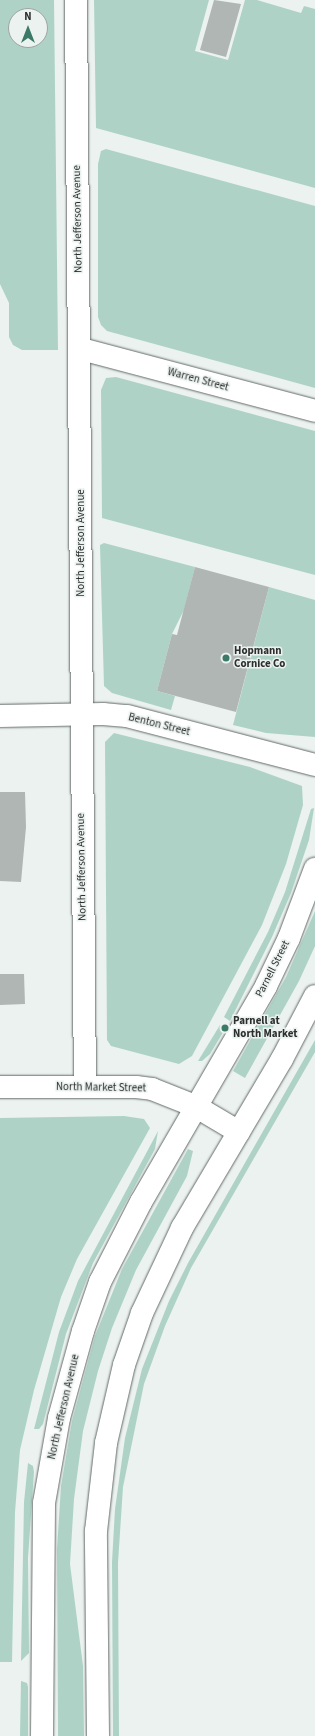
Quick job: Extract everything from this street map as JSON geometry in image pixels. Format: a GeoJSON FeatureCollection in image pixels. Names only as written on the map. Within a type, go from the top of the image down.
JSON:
{"type":"FeatureCollection","features":[{"type":"Feature","properties":{"kind":"street","name":"North Jefferson Avenue"},"geometry":{"type":"LineString","coordinates":[[76,0],[81,349],[80,715],[85,1086]]}},
{"type":"Feature","properties":{"kind":"street","name":"Warren Street"},"geometry":{"type":"LineString","coordinates":[[81,349],[315,411]]}},
{"type":"Feature","properties":{"kind":"street","name":"Benton Street"},"geometry":{"type":"LineString","coordinates":[[0,716],[127,716],[315,766]]}},
{"type":"Feature","properties":{"kind":"street","name":"Parnell Street"},"geometry":{"type":"LineString","coordinates":[[195,1106],[266,986],[289,938],[315,869]]}},
{"type":"Feature","properties":{"kind":"street"},"geometry":{"type":"LineString","coordinates":[[98,1736],[96,1531],[101,1477],[113,1406],[124,1365],[162,1269],[182,1228],[239,1132],[315,996]]}},
{"type":"Feature","properties":{"kind":"street","name":"North Market Street"},"geometry":{"type":"LineString","coordinates":[[0,1086],[85,1086],[152,1089],[195,1106],[239,1132]]}},
{"type":"Feature","properties":{"kind":"street","name":"North Jefferson Avenue"},"geometry":{"type":"LineString","coordinates":[[42,1736],[44,1503],[51,1461],[70,1373],[100,1282],[141,1202],[195,1106]]}},
{"type":"Feature","properties":{"kind":"green space"},"geometry":{"type":"Polygon","coordinates":[[[0,0],[54,0],[58,350],[22,350],[13,345],[9,337],[9,303],[0,284],[0,0]]]}},
{"type":"Feature","properties":{"kind":"green space"},"geometry":{"type":"Polygon","coordinates":[[[94,0],[209,0],[195,51],[228,60],[245,0],[257,0],[301,13],[304,6],[315,9],[315,188],[96,128],[94,0]]]}},
{"type":"Feature","properties":{"kind":"green space"},"geometry":{"type":"Polygon","coordinates":[[[106,149],[315,206],[315,388],[107,331],[101,325],[98,317],[98,164],[101,151],[106,149]]]}},
{"type":"Feature","properties":{"kind":"green space"},"geometry":{"type":"Polygon","coordinates":[[[116,377],[315,431],[315,575],[102,518],[101,390],[106,378],[116,377]]]}},
{"type":"Feature","properties":{"kind":"green space"},"geometry":{"type":"Polygon","coordinates":[[[104,543],[195,567],[184,610],[172,634],[157,691],[175,696],[171,710],[112,693],[104,686],[100,545],[104,543]]]}},
{"type":"Feature","properties":{"kind":"green space"},"geometry":{"type":"Polygon","coordinates":[[[269,587],[315,600],[315,737],[266,733],[233,725],[269,587]]]}},
{"type":"Feature","properties":{"kind":"green space"},"geometry":{"type":"Polygon","coordinates":[[[114,733],[250,767],[302,786],[303,805],[286,864],[262,925],[192,1056],[179,1064],[111,1046],[107,1040],[105,742],[114,733]]]}},
{"type":"Feature","properties":{"kind":"green space"},"geometry":{"type":"Polygon","coordinates":[[[314,808],[309,840],[291,893],[272,937],[230,1021],[224,1017],[268,932],[285,892],[311,809],[314,808]]]}},
{"type":"Feature","properties":{"kind":"green space"},"geometry":{"type":"Polygon","coordinates":[[[315,911],[315,946],[299,981],[245,1078],[233,1071],[286,977],[315,911]]]}},
{"type":"Feature","properties":{"kind":"green space"},"geometry":{"type":"Polygon","coordinates":[[[220,1025],[225,1029],[210,1054],[202,1061],[198,1061],[220,1025]]]}},
{"type":"Feature","properties":{"kind":"green space"},"geometry":{"type":"Polygon","coordinates":[[[315,1040],[315,1052],[191,1268],[165,1326],[144,1384],[123,1487],[118,1563],[119,1736],[113,1736],[112,1562],[115,1509],[125,1438],[142,1369],[169,1301],[188,1263],[315,1040]]]}},
{"type":"Feature","properties":{"kind":"green space"},"geometry":{"type":"Polygon","coordinates":[[[124,1116],[144,1119],[150,1128],[77,1259],[61,1297],[34,1390],[20,1450],[15,1512],[12,1662],[0,1662],[0,1118],[124,1116]]]}},
{"type":"Feature","properties":{"kind":"green space"},"geometry":{"type":"Polygon","coordinates":[[[158,1131],[155,1149],[93,1263],[66,1334],[43,1424],[39,1429],[34,1429],[59,1332],[78,1281],[158,1131]]]}},
{"type":"Feature","properties":{"kind":"green space"},"geometry":{"type":"Polygon","coordinates":[[[188,1149],[193,1151],[187,1176],[136,1270],[112,1328],[98,1371],[83,1431],[74,1499],[70,1564],[83,1666],[84,1736],[58,1736],[57,1549],[61,1486],[72,1421],[95,1336],[122,1269],[188,1149]]]}},
{"type":"Feature","properties":{"kind":"green space"},"geometry":{"type":"Polygon","coordinates":[[[28,1463],[33,1466],[34,1472],[28,1558],[29,1653],[21,1661],[24,1502],[28,1463]]]}},
{"type":"Feature","properties":{"kind":"green space"},"geometry":{"type":"Polygon","coordinates":[[[21,1681],[27,1683],[28,1687],[28,1736],[20,1736],[21,1681]]]}},
{"type":"Feature","properties":{"kind":"building"},"geometry":{"type":"Polygon","coordinates":[[[214,0],[241,4],[226,57],[200,50],[214,0]]]}},
{"type":"Feature","properties":{"kind":"building","name":"Hopmann Cornice Co"},"geometry":{"type":"Polygon","coordinates":[[[195,567],[269,587],[236,712],[157,691],[172,634],[177,635],[195,567]]]}},
{"type":"Feature","properties":{"kind":"building"},"geometry":{"type":"Polygon","coordinates":[[[0,792],[25,792],[26,827],[21,882],[0,881],[0,792]]]}},
{"type":"Feature","properties":{"kind":"building"},"geometry":{"type":"Polygon","coordinates":[[[0,974],[24,974],[25,1004],[0,1005],[0,974]]]}},
{"type":"Feature","properties":{"kind":"place","name":"Hopmann Cornice Co"},"geometry":{"type":"Point","coordinates":[226,658]}},
{"type":"Feature","properties":{"kind":"place","name":"Parnell at North Market"},"geometry":{"type":"Point","coordinates":[225,1028]}}]}
